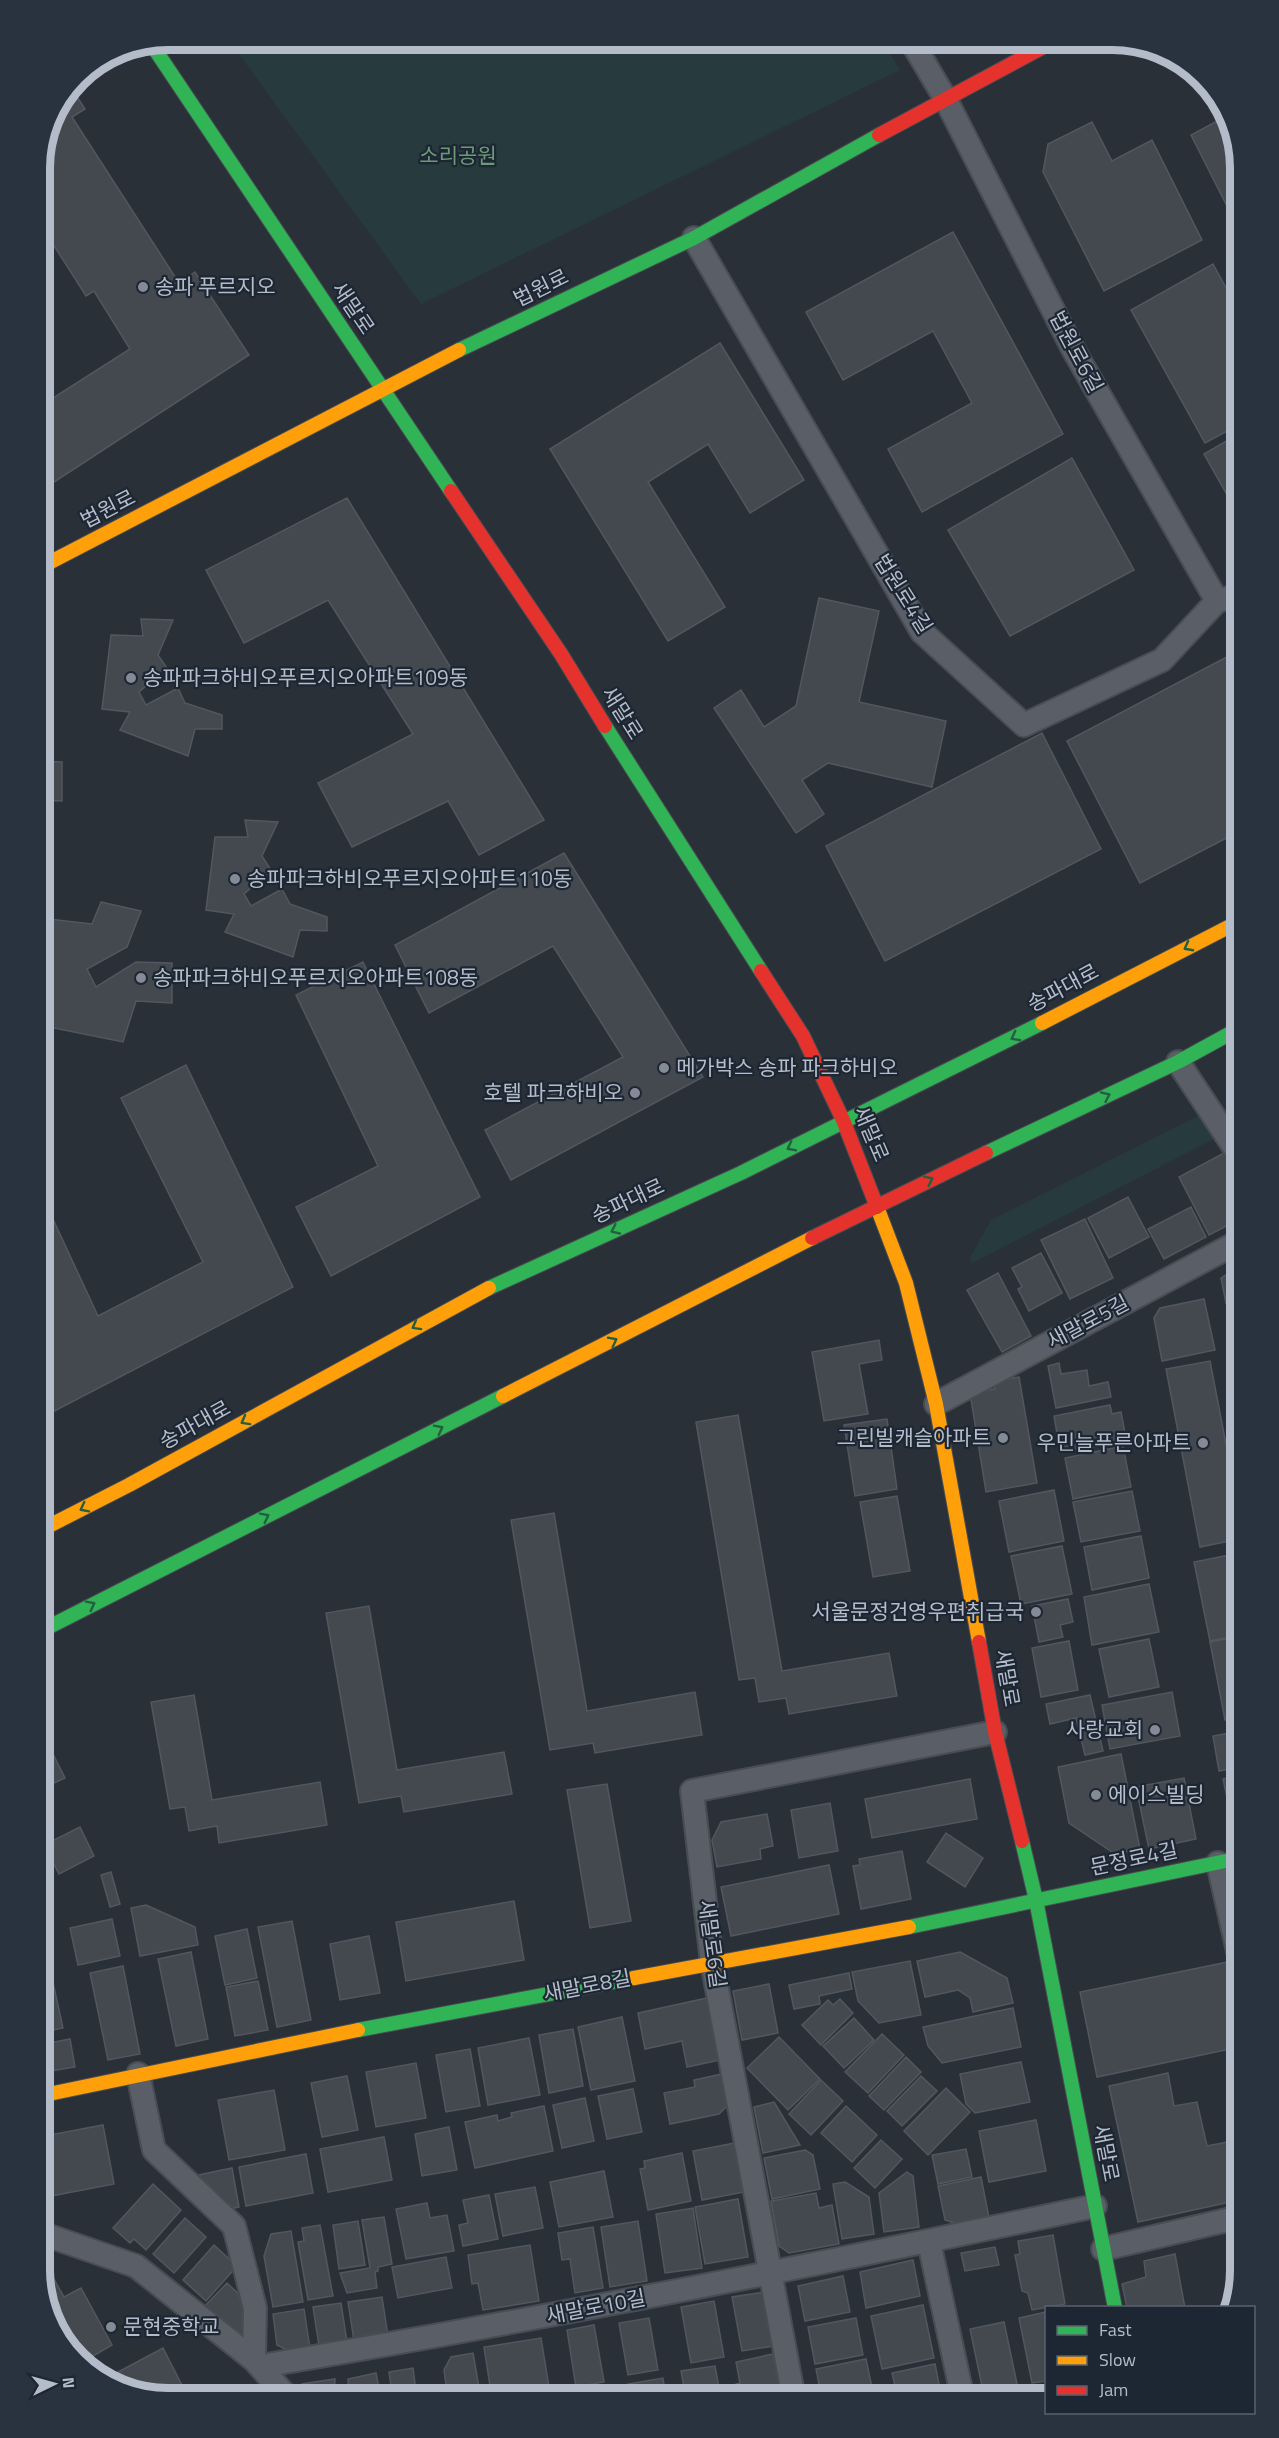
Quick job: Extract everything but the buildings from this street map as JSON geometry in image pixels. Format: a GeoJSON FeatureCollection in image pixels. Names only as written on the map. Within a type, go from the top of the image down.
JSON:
{"type":"FeatureCollection","features":[{"type":"Feature","properties":{"kind":"main road","name":"법원로"},"geometry":{"type":"LineString","coordinates":[[50,562],[383,391],[438,360],[694,238],[945,98],[1037,50]]}},
{"type":"Feature","properties":{"kind":"main road","name":"새말로"},"geometry":{"type":"LineString","coordinates":[[156,51],[561,654],[639,781],[803,1036],[843,1120],[906,1283],[936,1404],[995,1732],[1036,1900],[1114,2306]]}},
{"type":"Feature","properties":{"kind":"main road","name":"송파대로"},"geometry":{"type":"LineString","coordinates":[[50,1525],[129,1485],[467,1298],[741,1173],[843,1120],[955,1068],[1230,926]]}},
{"type":"Feature","properties":{"kind":"main road"},"geometry":{"type":"LineString","coordinates":[[50,1626],[877,1205],[1178,1062],[1230,1033]]}},
{"type":"Feature","properties":{"kind":"main road","name":"문정로4길"},"geometry":{"type":"LineString","coordinates":[[1036,1900],[1230,1860]]}},
{"type":"Feature","properties":{"kind":"main road","name":"새말로8길"},"geometry":{"type":"LineString","coordinates":[[50,2094],[138,2074],[1036,1900]]}},
{"type":"Feature","properties":{"kind":"street","name":"법원로6길"},"geometry":{"type":"LineString","coordinates":[[917,50],[945,98],[1073,349],[1217,601]]}},
{"type":"Feature","properties":{"kind":"street","name":"법원로4길"},"geometry":{"type":"LineString","coordinates":[[694,238],[922,632],[1024,725],[1162,660],[1217,601]]}},
{"type":"Feature","properties":{"kind":"street"},"geometry":{"type":"LineString","coordinates":[[1217,601],[1230,598]]}},
{"type":"Feature","properties":{"kind":"street"},"geometry":{"type":"LineString","coordinates":[[1178,1062],[1230,1141]]}},
{"type":"Feature","properties":{"kind":"street","name":"새말로5길"},"geometry":{"type":"LineString","coordinates":[[936,1404],[1230,1246]]}},
{"type":"Feature","properties":{"kind":"street","name":"새말로6길"},"geometry":{"type":"LineString","coordinates":[[792,2388],[712,1962],[692,1791],[995,1732]]}},
{"type":"Feature","properties":{"kind":"street"},"geometry":{"type":"LineString","coordinates":[[1218,1863],[1230,1916]]}},
{"type":"Feature","properties":{"kind":"street"},"geometry":{"type":"LineString","coordinates":[[138,2074],[154,2150],[234,2226],[255,2308],[258,2363]]}},
{"type":"Feature","properties":{"kind":"street","name":"새말로10길"},"geometry":{"type":"LineString","coordinates":[[258,2363],[461,2332],[929,2242],[1095,2206]]}},
{"type":"Feature","properties":{"kind":"street"},"geometry":{"type":"LineString","coordinates":[[1103,2249],[1230,2219]]}},
{"type":"Feature","properties":{"kind":"street"},"geometry":{"type":"LineString","coordinates":[[50,2236],[136,2266],[258,2363],[280,2388]]}},
{"type":"Feature","properties":{"kind":"street"},"geometry":{"type":"LineString","coordinates":[[929,2242],[961,2388]]}},
{"type":"Feature","properties":{"kind":"green space","name":"소리공원"},"geometry":{"type":"Polygon","coordinates":[[[236,50],[888,50],[900,70],[421,304],[236,50]]]}},
{"type":"Feature","properties":{"kind":"green space"},"geometry":{"type":"Polygon","coordinates":[[[1206,1112],[1220,1136],[972,1263],[970,1258],[991,1220],[1206,1112]]]}},
{"type":"Feature","properties":{"kind":"traffic: fast"},"geometry":{"type":"LineString","coordinates":[[156,51],[451,491]]}},
{"type":"Feature","properties":{"kind":"traffic: fast"},"geometry":{"type":"LineString","coordinates":[[459,350],[694,238],[879,135]]}},
{"type":"Feature","properties":{"kind":"traffic: fast"},"geometry":{"type":"LineString","coordinates":[[605,726],[761,971]]}},
{"type":"Feature","properties":{"kind":"traffic: fast"},"geometry":{"type":"LineString","coordinates":[[489,1288],[741,1173],[1042,1023]]}},
{"type":"Feature","properties":{"kind":"traffic: fast"},"geometry":{"type":"LineString","coordinates":[[986,1153],[1178,1062],[1230,1033]]}},
{"type":"Feature","properties":{"kind":"traffic: fast"},"geometry":{"type":"LineString","coordinates":[[50,1626],[503,1396]]}},
{"type":"Feature","properties":{"kind":"traffic: fast"},"geometry":{"type":"LineString","coordinates":[[1022,1841],[1036,1900],[1115,2306]]}},
{"type":"Feature","properties":{"kind":"traffic: fast"},"geometry":{"type":"LineString","coordinates":[[909,1927],[1230,1860]]}},
{"type":"Feature","properties":{"kind":"traffic: fast"},"geometry":{"type":"LineString","coordinates":[[358,2030],[634,1978]]}},
{"type":"Feature","properties":{"kind":"traffic: slow"},"geometry":{"type":"LineString","coordinates":[[50,562],[459,350]]}},
{"type":"Feature","properties":{"kind":"traffic: slow"},"geometry":{"type":"LineString","coordinates":[[1042,1023],[1230,926]]}},
{"type":"Feature","properties":{"kind":"traffic: slow"},"geometry":{"type":"LineString","coordinates":[[877,1207],[906,1283],[936,1404],[979,1642]]}},
{"type":"Feature","properties":{"kind":"traffic: slow"},"geometry":{"type":"LineString","coordinates":[[503,1396],[812,1238]]}},
{"type":"Feature","properties":{"kind":"traffic: slow"},"geometry":{"type":"LineString","coordinates":[[50,1525],[129,1485],[489,1288]]}},
{"type":"Feature","properties":{"kind":"traffic: slow"},"geometry":{"type":"LineString","coordinates":[[634,1978],[909,1927]]}},
{"type":"Feature","properties":{"kind":"traffic: slow"},"geometry":{"type":"LineString","coordinates":[[50,2094],[358,2030]]}},
{"type":"Feature","properties":{"kind":"traffic: jam"},"geometry":{"type":"LineString","coordinates":[[879,135],[1037,50]]}},
{"type":"Feature","properties":{"kind":"traffic: jam"},"geometry":{"type":"LineString","coordinates":[[451,491],[561,654],[605,726]]}},
{"type":"Feature","properties":{"kind":"traffic: jam"},"geometry":{"type":"LineString","coordinates":[[761,971],[803,1036],[843,1120],[877,1207]]}},
{"type":"Feature","properties":{"kind":"traffic: jam"},"geometry":{"type":"LineString","coordinates":[[812,1238],[986,1153]]}},
{"type":"Feature","properties":{"kind":"traffic: jam"},"geometry":{"type":"LineString","coordinates":[[979,1642],[995,1732],[1022,1841]]}},
{"type":"Feature","properties":{"kind":"place","name":"송파 푸르지오"},"geometry":{"type":"Point","coordinates":[143,287]}},
{"type":"Feature","properties":{"kind":"place","name":"송파파크하비오푸르지오아파트109동"},"geometry":{"type":"Point","coordinates":[131,678]}},
{"type":"Feature","properties":{"kind":"place","name":"송파파크하비오푸르지오아파트110동"},"geometry":{"type":"Point","coordinates":[235,879]}},
{"type":"Feature","properties":{"kind":"place","name":"송파파크하비오푸르지오아파트108동"},"geometry":{"type":"Point","coordinates":[141,978]}},
{"type":"Feature","properties":{"kind":"place","name":"메가박스 송파 파크하비오"},"geometry":{"type":"Point","coordinates":[664,1068]}},
{"type":"Feature","properties":{"kind":"place","name":"호텔 파크하비오"},"geometry":{"type":"Point","coordinates":[635,1093]}},
{"type":"Feature","properties":{"kind":"place","name":"그린빌캐슬아파트"},"geometry":{"type":"Point","coordinates":[1003,1438]}},
{"type":"Feature","properties":{"kind":"place","name":"우민늘푸른아파트"},"geometry":{"type":"Point","coordinates":[1203,1443]}},
{"type":"Feature","properties":{"kind":"place","name":"서울문정건영우편취급국"},"geometry":{"type":"Point","coordinates":[1036,1612]}},
{"type":"Feature","properties":{"kind":"place","name":"사랑교회"},"geometry":{"type":"Point","coordinates":[1155,1730]}},
{"type":"Feature","properties":{"kind":"place","name":"에이스빌딩"},"geometry":{"type":"Point","coordinates":[1096,1795]}},
{"type":"Feature","properties":{"kind":"place","name":"문현중학교"},"geometry":{"type":"Point","coordinates":[111,2327]}}]}
